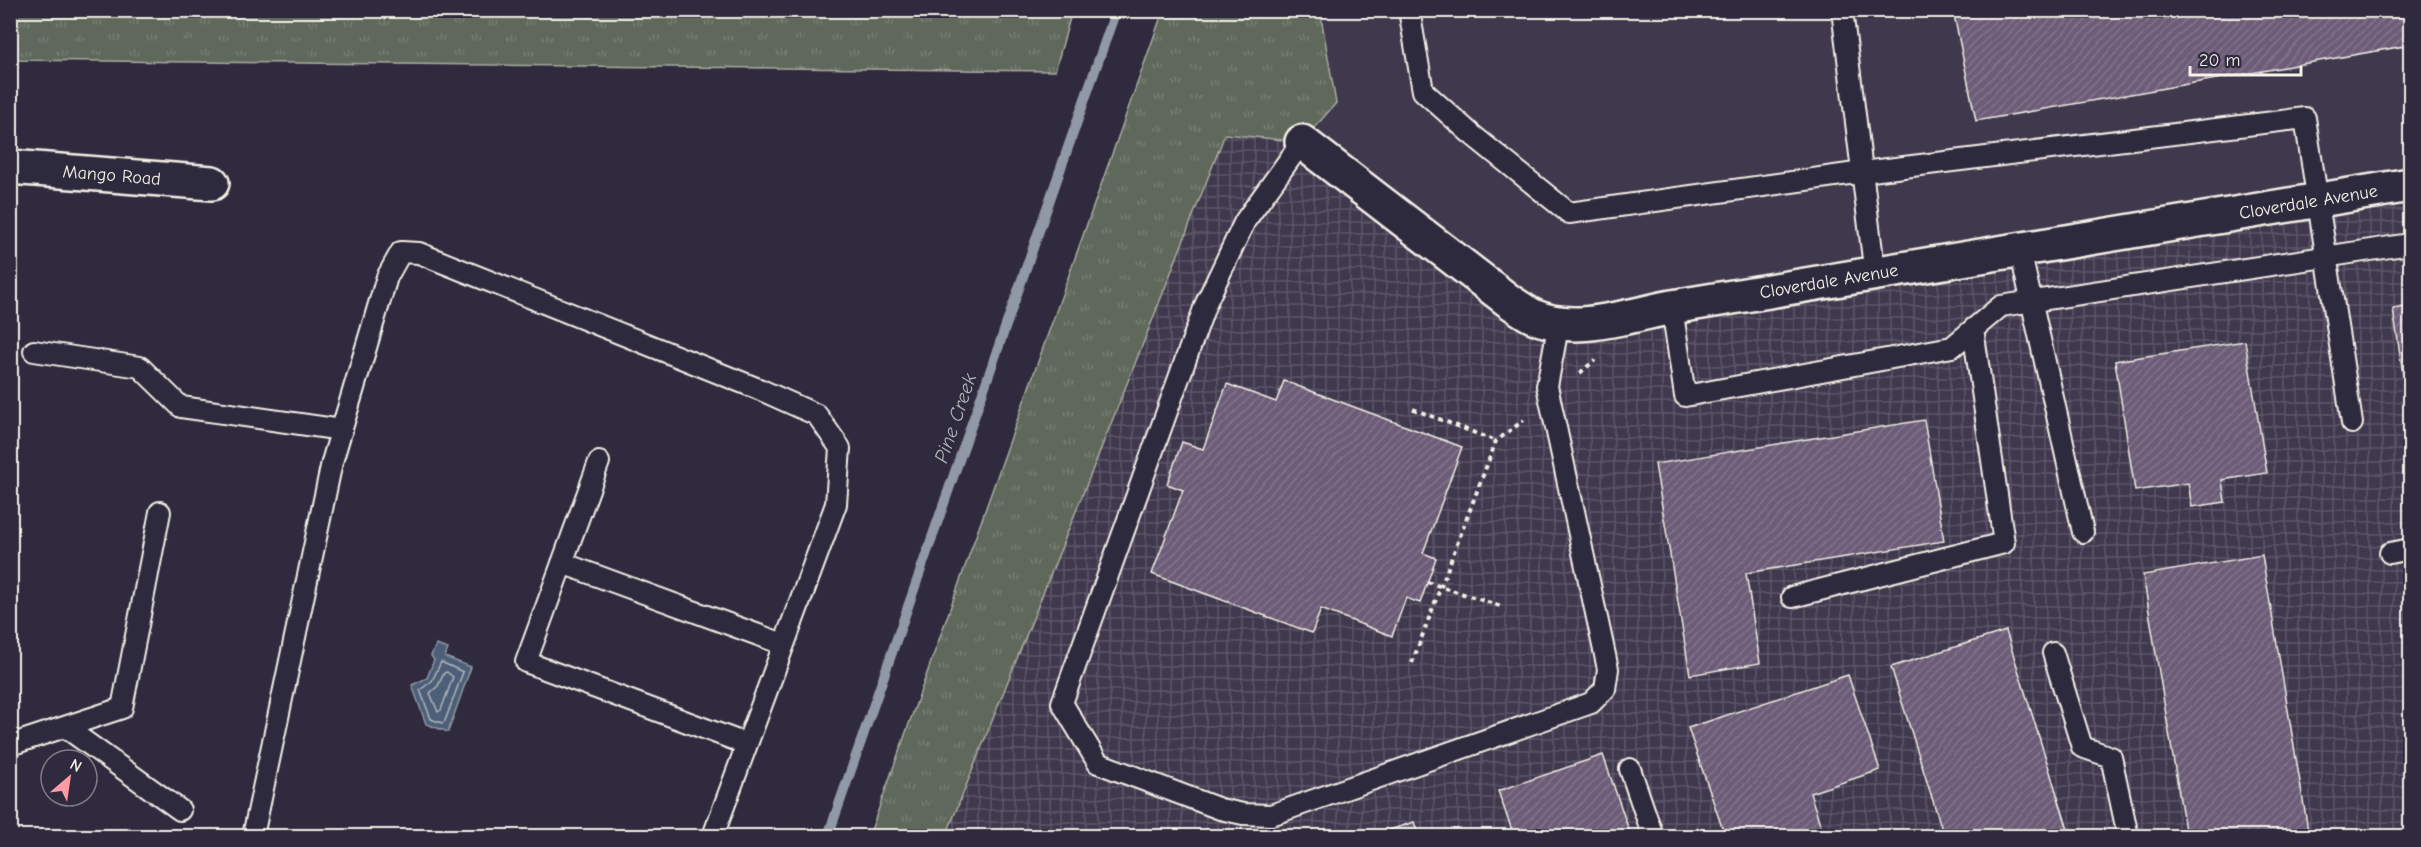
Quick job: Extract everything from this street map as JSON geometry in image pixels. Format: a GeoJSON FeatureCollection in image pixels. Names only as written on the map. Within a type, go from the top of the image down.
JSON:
{"type":"FeatureCollection","features":[{"type":"Feature","properties":{"kind":"street","name":"Cloverdale Avenue"},"geometry":{"type":"LineString","coordinates":[[1302,142],[1509,301],[1534,316],[1559,322],[1587,323],[2410,185]]}},
{"type":"Feature","properties":{"kind":"street","name":"Mango Road"},"geometry":{"type":"LineString","coordinates":[[10,167],[212,183]]}},
{"type":"Feature","properties":{"kind":"lane"},"geometry":{"type":"LineString","coordinates":[[1409,10],[1423,91],[1470,133],[1569,213],[1863,172],[2305,118],[2352,423]]}},
{"type":"Feature","properties":{"kind":"lane"},"geometry":{"type":"LineString","coordinates":[[1842,10],[1875,275]]}},
{"type":"Feature","properties":{"kind":"lane"},"geometry":{"type":"LineString","coordinates":[[1302,142],[1245,221],[1206,303],[1062,703],[1098,763],[1220,808],[1243,814],[1271,815],[1591,703],[1605,689],[1608,669],[1547,386],[1559,322]]}},
{"type":"Feature","properties":{"kind":"lane"},"geometry":{"type":"LineString","coordinates":[[1672,307],[1684,396],[1952,347],[2001,306],[2410,244]]}},
{"type":"Feature","properties":{"kind":"lane"},"geometry":{"type":"LineString","coordinates":[[2020,250],[2083,532]]}},
{"type":"Feature","properties":{"kind":"lane"},"geometry":{"type":"LineString","coordinates":[[253,837],[332,462],[387,277],[401,252],[419,253],[751,386],[817,415],[840,448],[836,504],[713,837]]}},
{"type":"Feature","properties":{"kind":"lane"},"geometry":{"type":"LineString","coordinates":[[1792,597],[2004,543],[1973,329]]}},
{"type":"Feature","properties":{"kind":"lane"},"geometry":{"type":"LineString","coordinates":[[34,351],[140,367],[181,407],[342,430]]}},
{"type":"Feature","properties":{"kind":"lane"},"geometry":{"type":"LineString","coordinates":[[598,462],[526,662],[746,744]]}},
{"type":"Feature","properties":{"kind":"lane"},"geometry":{"type":"LineString","coordinates":[[10,745],[122,708],[160,512]]}},
{"type":"Feature","properties":{"kind":"lane"},"geometry":{"type":"LineString","coordinates":[[2390,553],[2410,549]]}},
{"type":"Feature","properties":{"kind":"lane"},"geometry":{"type":"LineString","coordinates":[[562,563],[783,644]]}},
{"type":"Feature","properties":{"kind":"lane"},"geometry":{"type":"LineString","coordinates":[[2053,653],[2082,747],[2111,757],[2128,837]]}},
{"type":"Feature","properties":{"kind":"lane"},"geometry":{"type":"LineString","coordinates":[[65,727],[180,810]]}},
{"type":"Feature","properties":{"kind":"lane"},"geometry":{"type":"LineString","coordinates":[[1629,769],[1653,837]]}},
{"type":"Feature","properties":{"kind":"path"},"geometry":{"type":"LineString","coordinates":[[1412,663],[1496,441],[1597,358]]}},
{"type":"Feature","properties":{"kind":"path"},"geometry":{"type":"LineString","coordinates":[[1413,409],[1496,441]]}},
{"type":"Feature","properties":{"kind":"path"},"geometry":{"type":"LineString","coordinates":[[1427,582],[1500,606]]}},
{"type":"Feature","properties":{"kind":"shaded area"},"geometry":{"type":"Polygon","coordinates":[[[1320,11],[2410,11],[2410,185],[1559,322],[1302,142],[1336,103],[1320,11]]]}},
{"type":"Feature","properties":{"kind":"shaded area"},"geometry":{"type":"Polygon","coordinates":[[[1225,134],[1302,142],[1534,316],[2410,185],[2410,836],[946,836],[1225,134]]]}},
{"type":"Feature","properties":{"kind":"green space"},"geometry":{"type":"Polygon","coordinates":[[[11,10],[1072,11],[1055,71],[11,60],[11,10]]]}},
{"type":"Feature","properties":{"kind":"green space"},"geometry":{"type":"Polygon","coordinates":[[[1163,11],[1320,11],[1336,103],[1302,142],[1225,134],[946,836],[869,836],[1163,11]]]}},
{"type":"Feature","properties":{"kind":"water"},"geometry":{"type":"Polygon","coordinates":[[[436,645],[448,649],[445,657],[471,667],[448,732],[426,724],[412,685],[427,678],[434,660],[431,656],[436,645]]]}},
{"type":"Feature","properties":{"kind":"building"},"geometry":{"type":"Polygon","coordinates":[[[1953,10],[2410,10],[2410,45],[1976,121],[1953,10]]]}},
{"type":"Feature","properties":{"kind":"building"},"geometry":{"type":"Polygon","coordinates":[[[2410,306],[2410,419],[2393,309],[2410,306]]]}},
{"type":"Feature","properties":{"kind":"building"},"geometry":{"type":"Polygon","coordinates":[[[2245,341],[2267,473],[2222,480],[2225,502],[2192,507],[2188,483],[2135,491],[2115,361],[2245,341]]]}},
{"type":"Feature","properties":{"kind":"building"},"geometry":{"type":"Polygon","coordinates":[[[1284,381],[1462,447],[1423,553],[1436,558],[1420,603],[1406,598],[1392,636],[1321,609],[1312,633],[1152,574],[1183,490],[1167,484],[1182,442],[1203,449],[1227,384],[1276,402],[1284,381]]]}},
{"type":"Feature","properties":{"kind":"building"},"geometry":{"type":"Polygon","coordinates":[[[1924,420],[1944,541],[1746,573],[1760,663],[1690,675],[1655,464],[1924,420]]]}},
{"type":"Feature","properties":{"kind":"building"},"geometry":{"type":"Polygon","coordinates":[[[2262,555],[2309,836],[2186,836],[2143,575],[2262,555]]]}},
{"type":"Feature","properties":{"kind":"building"},"geometry":{"type":"Polygon","coordinates":[[[2006,631],[2070,836],[1944,836],[1891,667],[2006,631]]]}},
{"type":"Feature","properties":{"kind":"building"},"geometry":{"type":"Polygon","coordinates":[[[1848,675],[1880,770],[1810,793],[1824,836],[1725,836],[1688,728],[1848,675]]]}},
{"type":"Feature","properties":{"kind":"building"},"geometry":{"type":"Polygon","coordinates":[[[1603,755],[1631,836],[1514,836],[1498,791],[1603,755]]]}},
{"type":"Feature","properties":{"kind":"building"},"geometry":{"type":"Polygon","coordinates":[[[1414,822],[1419,836],[1372,836],[1414,822]]]}},
{"type":"Feature","properties":{"kind":"waterway","name":"Pine Creek"},"geometry":{"type":"LineString","coordinates":[[828,836],[1116,10]]}}]}
